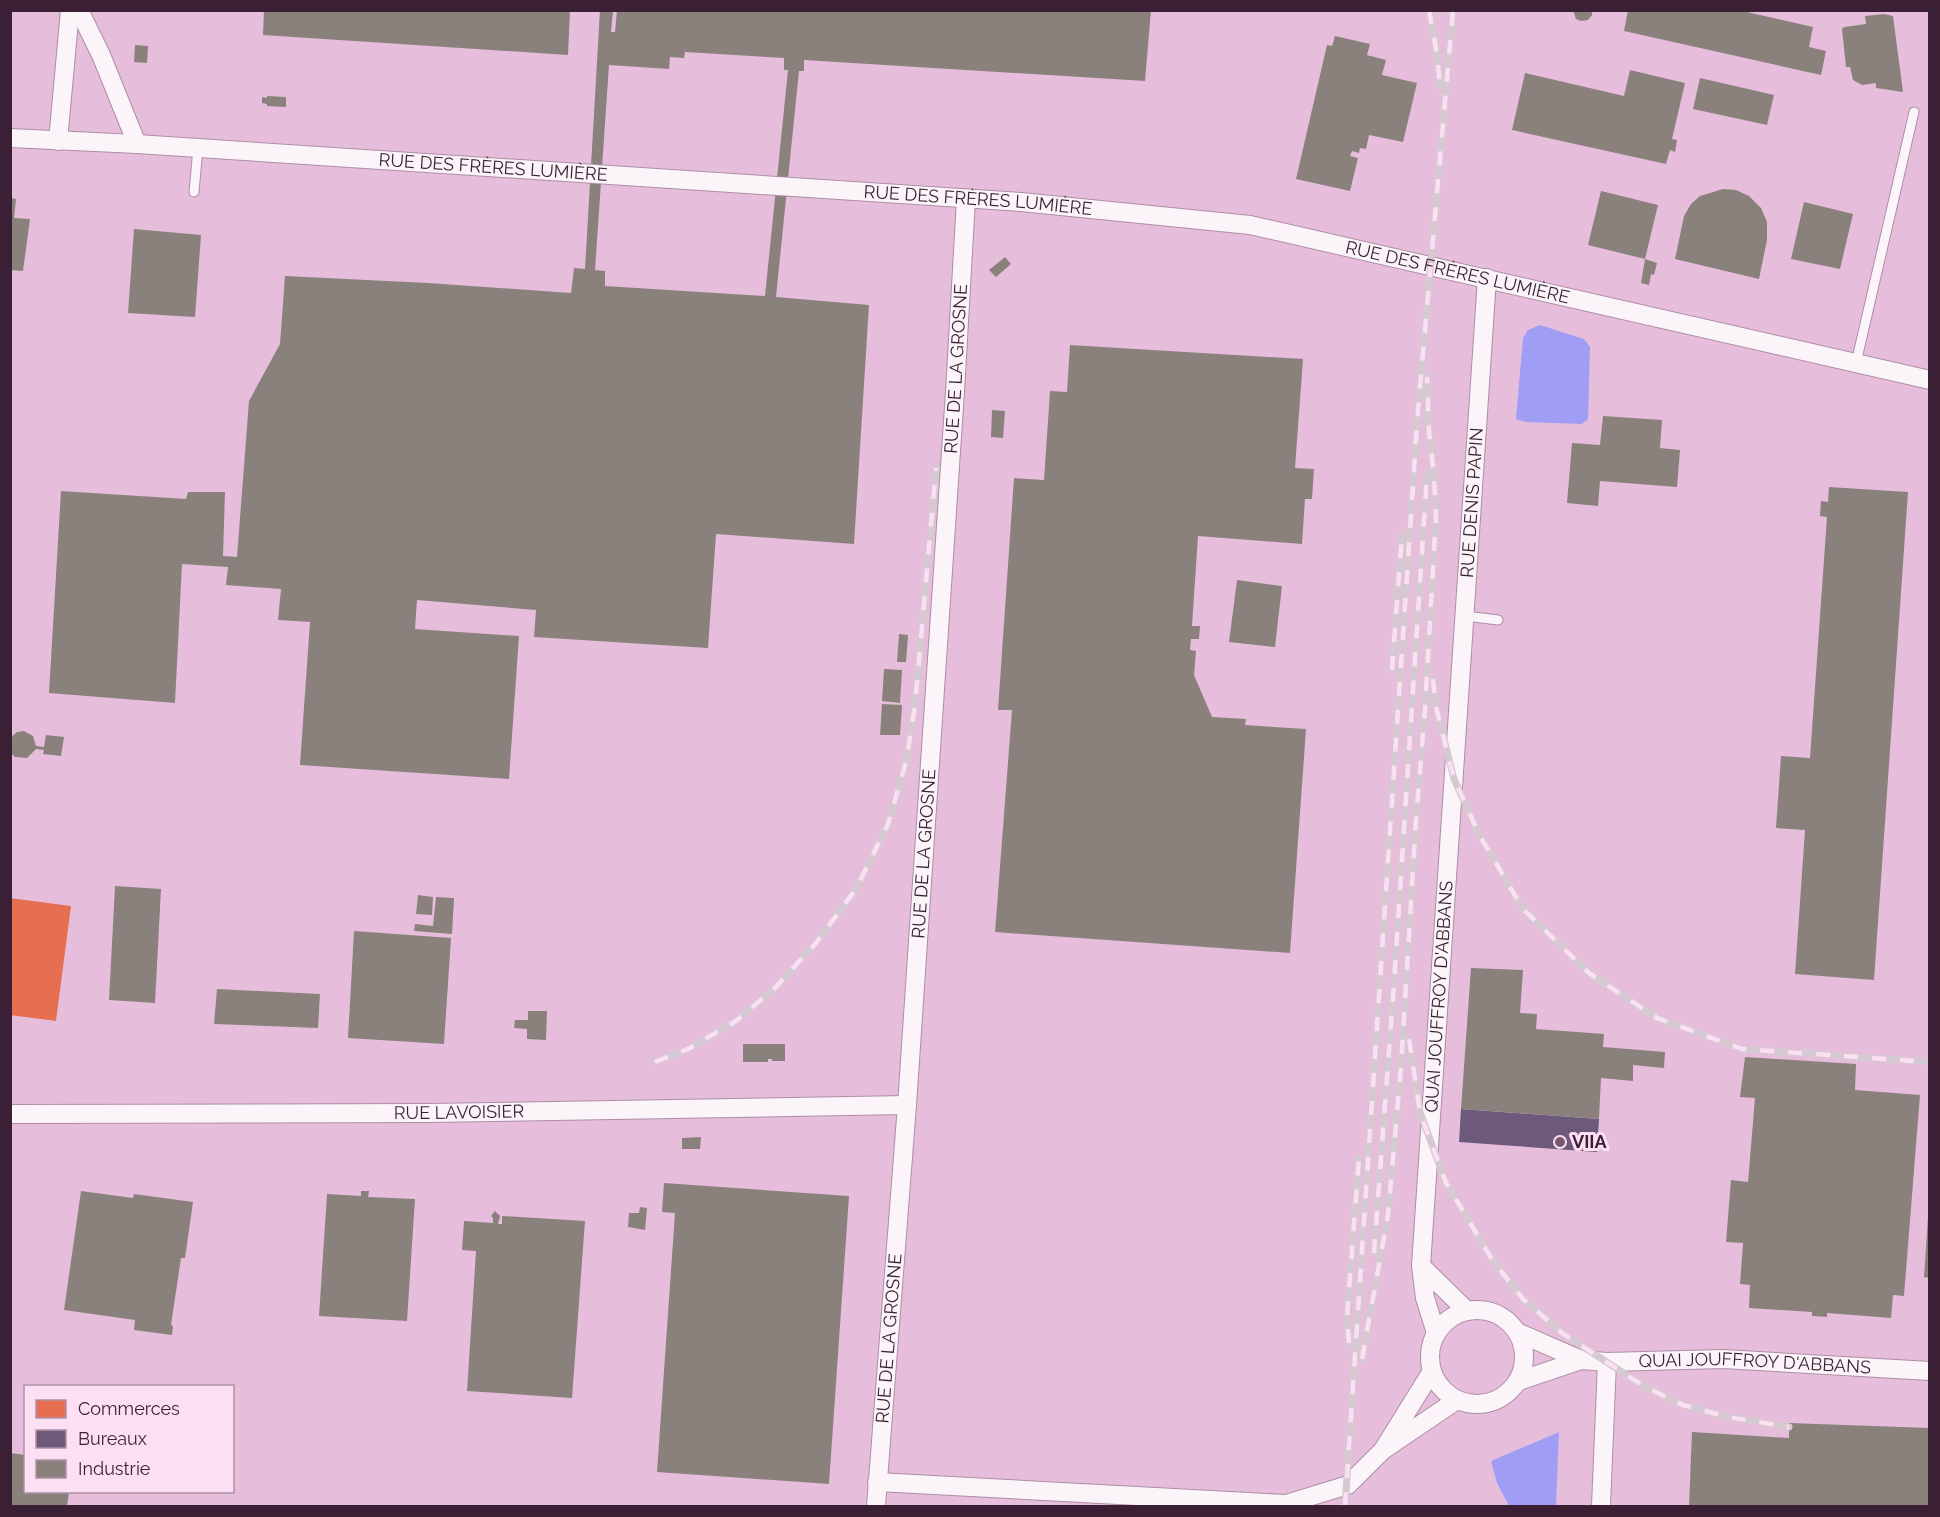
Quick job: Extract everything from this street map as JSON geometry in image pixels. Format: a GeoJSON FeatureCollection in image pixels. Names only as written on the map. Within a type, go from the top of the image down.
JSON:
{"type":"FeatureCollection","features":[{"type":"Feature","properties":{"kind":"street"},"geometry":{"type":"LineString","coordinates":[[58,141],[70,10]]}},
{"type":"Feature","properties":{"kind":"street"},"geometry":{"type":"LineString","coordinates":[[79,10],[101,54],[137,144]]}},
{"type":"Feature","properties":{"kind":"street","name":"RUE DES FRÈRES LUMIÈRE"},"geometry":{"type":"LineString","coordinates":[[10,138],[137,144],[1021,202],[1250,225],[1929,380]]}},
{"type":"Feature","properties":{"kind":"street","name":"RUE DE LA GROSNE"},"geometry":{"type":"LineString","coordinates":[[876,1506],[907,1105],[954,416],[966,199]]}},
{"type":"Feature","properties":{"kind":"street","name":"RUE DENIS PAPIN"},"geometry":{"type":"LineString","coordinates":[[1457,727],[1487,278]]}},
{"type":"Feature","properties":{"kind":"street","name":"QUAI JOUFFROY D'ABBANS"},"geometry":{"type":"LineString","coordinates":[[1436,1333],[1425,1298],[1421,1266],[1457,727]]}},
{"type":"Feature","properties":{"kind":"street","name":"RUE LAVOISIER"},"geometry":{"type":"LineString","coordinates":[[11,1113],[416,1113],[907,1105]]}},
{"type":"Feature","properties":{"kind":"street"},"geometry":{"type":"LineString","coordinates":[[1421,1266],[1467,1311]]}},
{"type":"Feature","properties":{"kind":"street"},"geometry":{"type":"LineString","coordinates":[[1482,1310],[1496,1313],[1509,1321],[1519,1333],[1525,1357],[1523,1370],[1519,1381],[1510,1392],[1498,1400],[1485,1404],[1470,1404],[1446,1393],[1437,1383],[1432,1371],[1431,1352],[1436,1333],[1455,1315],[1482,1310]]}},
{"type":"Feature","properties":{"kind":"street","name":"QUAI JOUFFROY D'ABBANS"},"geometry":{"type":"LineString","coordinates":[[1519,1333],[1581,1360],[1607,1362],[1723,1359],[1929,1371]]}},
{"type":"Feature","properties":{"kind":"street","name":"QUAI JOUFFROY D'ABBANS"},"geometry":{"type":"LineString","coordinates":[[1519,1381],[1581,1360]]}},
{"type":"Feature","properties":{"kind":"street"},"geometry":{"type":"LineString","coordinates":[[1601,1506],[1607,1362]]}},
{"type":"Feature","properties":{"kind":"street"},"geometry":{"type":"LineString","coordinates":[[1383,1450],[1432,1371]]}},
{"type":"Feature","properties":{"kind":"street"},"geometry":{"type":"LineString","coordinates":[[877,1482],[1286,1504],[1348,1485],[1383,1450],[1457,1400]]}},
{"type":"Feature","properties":{"kind":"lane"},"geometry":{"type":"LineString","coordinates":[[1856,363],[1914,112]]}},
{"type":"Feature","properties":{"kind":"lane"},"geometry":{"type":"LineString","coordinates":[[194,192],[198,148]]}},
{"type":"Feature","properties":{"kind":"lane"},"geometry":{"type":"LineString","coordinates":[[1465,616],[1498,620]]}},
{"type":"Feature","properties":{"kind":"shaded area"},"geometry":{"type":"Polygon","coordinates":[[[1540,325],[1584,339],[1590,347],[1588,419],[1582,424],[1525,422],[1516,419],[1523,338],[1528,330],[1540,325]]]}},
{"type":"Feature","properties":{"kind":"shaded area"},"geometry":{"type":"Polygon","coordinates":[[[1559,1432],[1556,1506],[1509,1506],[1497,1483],[1491,1461],[1559,1432]]]}},
{"type":"Feature","properties":{"kind":"building: Commerces"},"geometry":{"type":"Polygon","coordinates":[[[10,898],[71,906],[56,1021],[10,1015],[10,898]]]}},
{"type":"Feature","properties":{"kind":"building: Bureaux"},"geometry":{"type":"Polygon","coordinates":[[[1461,1109],[1599,1119],[1597,1152],[1459,1142],[1461,1109]]]}},
{"type":"Feature","properties":{"kind":"building: Industrie"},"geometry":{"type":"Polygon","coordinates":[[[264,10],[570,10],[568,55],[263,35],[264,10]]]}},
{"type":"Feature","properties":{"kind":"building: Industrie"},"geometry":{"type":"Polygon","coordinates":[[[600,10],[613,10],[611,32],[615,32],[617,10],[1151,10],[1145,81],[804,60],[804,71],[799,71],[776,297],[869,305],[854,544],[716,534],[708,648],[534,637],[536,610],[417,600],[415,629],[519,636],[509,779],[300,765],[310,622],[278,620],[281,589],[226,585],[228,567],[182,564],[175,703],[49,693],[61,491],[186,499],[188,492],[225,492],[223,556],[237,557],[249,401],[280,344],[285,276],[571,293],[574,268],[585,269],[600,10]],[[685,52],[684,58],[670,57],[669,69],[609,65],[595,270],[605,271],[605,286],[765,296],[788,70],[784,70],[784,58],[685,52]]]}},
{"type":"Feature","properties":{"kind":"building: Industrie"},"geometry":{"type":"Polygon","coordinates":[[[1573,10],[1592,10],[1592,15],[1588,20],[1581,21],[1576,19],[1573,10]]]}},
{"type":"Feature","properties":{"kind":"building: Industrie"},"geometry":{"type":"Polygon","coordinates":[[[1628,10],[1738,10],[1813,27],[1809,47],[1826,51],[1821,75],[1624,31],[1628,10]]]}},
{"type":"Feature","properties":{"kind":"building: Industrie"},"geometry":{"type":"Polygon","coordinates":[[[1884,14],[1893,16],[1903,92],[1876,88],[1876,83],[1862,85],[1853,80],[1850,67],[1846,67],[1842,29],[1866,24],[1865,16],[1884,14]]]}},
{"type":"Feature","properties":{"kind":"building: Industrie"},"geometry":{"type":"Polygon","coordinates":[[[1335,36],[1370,44],[1367,55],[1386,60],[1382,75],[1417,83],[1403,142],[1369,135],[1366,149],[1360,148],[1359,153],[1352,151],[1350,156],[1358,158],[1350,191],[1296,179],[1327,45],[1332,46],[1335,36]]]}},
{"type":"Feature","properties":{"kind":"building: Industrie"},"geometry":{"type":"Polygon","coordinates":[[[135,45],[148,46],[147,63],[134,62],[135,45]]]}},
{"type":"Feature","properties":{"kind":"building: Industrie"},"geometry":{"type":"Polygon","coordinates":[[[1630,70],[1685,83],[1672,139],[1677,140],[1675,152],[1670,150],[1666,164],[1512,130],[1525,73],[1624,96],[1630,70]]]}},
{"type":"Feature","properties":{"kind":"building: Industrie"},"geometry":{"type":"Polygon","coordinates":[[[1700,78],[1774,95],[1767,125],[1693,109],[1700,78]]]}},
{"type":"Feature","properties":{"kind":"building: Industrie"},"geometry":{"type":"Polygon","coordinates":[[[267,96],[286,97],[286,107],[267,106],[262,103],[262,97],[267,98],[267,96]]]}},
{"type":"Feature","properties":{"kind":"building: Industrie"},"geometry":{"type":"Polygon","coordinates":[[[1723,189],[1736,190],[1749,196],[1761,208],[1767,222],[1767,240],[1759,279],[1675,259],[1684,216],[1691,204],[1700,196],[1723,189]]]}},
{"type":"Feature","properties":{"kind":"building: Industrie"},"geometry":{"type":"Polygon","coordinates":[[[1601,191],[1658,205],[1645,259],[1588,245],[1601,191]]]}},
{"type":"Feature","properties":{"kind":"building: Industrie"},"geometry":{"type":"Polygon","coordinates":[[[10,198],[16,199],[14,218],[30,219],[23,271],[10,270],[10,198]]]}},
{"type":"Feature","properties":{"kind":"building: Industrie"},"geometry":{"type":"Polygon","coordinates":[[[1804,202],[1853,214],[1840,269],[1791,259],[1804,202]]]}},
{"type":"Feature","properties":{"kind":"building: Industrie"},"geometry":{"type":"Polygon","coordinates":[[[134,229],[201,235],[195,317],[128,313],[134,229]]]}},
{"type":"Feature","properties":{"kind":"building: Industrie"},"geometry":{"type":"Polygon","coordinates":[[[1005,257],[1011,264],[996,277],[989,270],[1005,257]]]}},
{"type":"Feature","properties":{"kind":"building: Industrie"},"geometry":{"type":"Polygon","coordinates":[[[1645,259],[1657,263],[1654,275],[1651,274],[1649,285],[1641,283],[1645,259]]]}},
{"type":"Feature","properties":{"kind":"building: Industrie"},"geometry":{"type":"Polygon","coordinates":[[[1070,345],[1303,359],[1295,468],[1314,469],[1312,499],[1305,499],[1302,544],[1198,536],[1192,626],[1200,626],[1199,639],[1191,639],[1190,650],[1196,651],[1194,675],[1212,717],[1246,719],[1245,725],[1306,729],[1290,953],[995,932],[1012,710],[998,710],[1014,478],[1044,480],[1050,391],[1067,392],[1070,345]]]}},
{"type":"Feature","properties":{"kind":"building: Industrie"},"geometry":{"type":"Polygon","coordinates":[[[992,410],[1005,411],[1003,438],[991,437],[992,410]]]}},
{"type":"Feature","properties":{"kind":"building: Industrie"},"geometry":{"type":"Polygon","coordinates":[[[1603,416],[1662,420],[1660,448],[1680,450],[1677,487],[1600,481],[1598,506],[1567,503],[1572,443],[1600,445],[1603,416]]]}},
{"type":"Feature","properties":{"kind":"building: Industrie"},"geometry":{"type":"Polygon","coordinates":[[[1829,487],[1908,492],[1874,980],[1795,974],[1805,830],[1776,828],[1781,756],[1810,758],[1827,517],[1820,516],[1821,501],[1828,502],[1829,487]]]}},
{"type":"Feature","properties":{"kind":"building: Industrie"},"geometry":{"type":"Polygon","coordinates":[[[1237,580],[1282,586],[1275,647],[1229,642],[1237,580]]]}},
{"type":"Feature","properties":{"kind":"building: Industrie"},"geometry":{"type":"Polygon","coordinates":[[[899,634],[908,635],[906,662],[897,662],[899,634]]]}},
{"type":"Feature","properties":{"kind":"building: Industrie"},"geometry":{"type":"Polygon","coordinates":[[[884,669],[902,670],[900,703],[882,701],[884,669]]]}},
{"type":"Feature","properties":{"kind":"building: Industrie"},"geometry":{"type":"Polygon","coordinates":[[[882,704],[902,705],[900,735],[880,735],[882,704]]]}},
{"type":"Feature","properties":{"kind":"building: Industrie"},"geometry":{"type":"Polygon","coordinates":[[[24,731],[33,736],[36,746],[44,747],[46,735],[64,737],[61,756],[43,754],[44,750],[36,749],[27,758],[15,757],[10,752],[10,738],[17,732],[24,731]]]}},
{"type":"Feature","properties":{"kind":"building: Industrie"},"geometry":{"type":"Polygon","coordinates":[[[115,886],[161,889],[155,1003],[109,1000],[115,886]]]}},
{"type":"Feature","properties":{"kind":"building: Industrie"},"geometry":{"type":"Polygon","coordinates":[[[418,895],[433,897],[432,915],[416,914],[418,895]]]}},
{"type":"Feature","properties":{"kind":"building: Industrie"},"geometry":{"type":"Polygon","coordinates":[[[436,897],[454,898],[452,934],[414,931],[415,924],[433,926],[436,897]]]}},
{"type":"Feature","properties":{"kind":"building: Industrie"},"geometry":{"type":"Polygon","coordinates":[[[354,931],[451,938],[444,1044],[348,1038],[354,931]]]}},
{"type":"Feature","properties":{"kind":"building: Industrie"},"geometry":{"type":"Polygon","coordinates":[[[1471,968],[1523,970],[1520,1013],[1537,1014],[1536,1029],[1604,1034],[1603,1047],[1665,1052],[1664,1068],[1633,1065],[1633,1081],[1601,1078],[1599,1119],[1461,1109],[1471,968]]]}},
{"type":"Feature","properties":{"kind":"building: Industrie"},"geometry":{"type":"Polygon","coordinates":[[[217,989],[320,994],[318,1028],[214,1024],[217,989]]]}},
{"type":"Feature","properties":{"kind":"building: Industrie"},"geometry":{"type":"Polygon","coordinates":[[[528,1011],[547,1011],[546,1040],[527,1039],[527,1029],[514,1028],[515,1020],[528,1020],[528,1011]]]}},
{"type":"Feature","properties":{"kind":"building: Industrie"},"geometry":{"type":"Polygon","coordinates":[[[743,1044],[785,1044],[785,1061],[768,1059],[768,1062],[743,1062],[743,1044]]]}},
{"type":"Feature","properties":{"kind":"building: Industrie"},"geometry":{"type":"Polygon","coordinates":[[[1745,1057],[1856,1064],[1855,1090],[1920,1095],[1904,1296],[1893,1295],[1891,1318],[1827,1313],[1827,1317],[1812,1316],[1812,1312],[1749,1308],[1750,1285],[1740,1284],[1743,1243],[1726,1242],[1731,1180],[1748,1182],[1755,1098],[1740,1097],[1745,1057]]]}},
{"type":"Feature","properties":{"kind":"building: Industrie"},"geometry":{"type":"Polygon","coordinates":[[[701,1137],[700,1149],[682,1149],[682,1138],[701,1137]]]}},
{"type":"Feature","properties":{"kind":"building: Industrie"},"geometry":{"type":"Polygon","coordinates":[[[664,1183],[849,1196],[829,1484],[657,1472],[675,1213],[662,1212],[664,1183]]]}},
{"type":"Feature","properties":{"kind":"building: Industrie"},"geometry":{"type":"Polygon","coordinates":[[[81,1191],[133,1198],[134,1194],[193,1202],[185,1258],[181,1258],[171,1325],[173,1326],[172,1335],[134,1330],[135,1320],[64,1310],[81,1191]]]}},
{"type":"Feature","properties":{"kind":"building: Industrie"},"geometry":{"type":"Polygon","coordinates":[[[361,1191],[369,1191],[368,1197],[415,1199],[407,1321],[319,1316],[327,1194],[361,1196],[361,1191]]]}},
{"type":"Feature","properties":{"kind":"building: Industrie"},"geometry":{"type":"Polygon","coordinates":[[[640,1207],[647,1208],[645,1230],[628,1227],[629,1213],[639,1213],[640,1207]]]}},
{"type":"Feature","properties":{"kind":"building: Industrie"},"geometry":{"type":"Polygon","coordinates":[[[495,1211],[500,1216],[498,1224],[502,1224],[502,1216],[585,1221],[572,1398],[467,1391],[476,1251],[462,1250],[464,1221],[493,1223],[491,1216],[495,1211]]]}},
{"type":"Feature","properties":{"kind":"building: Industrie"},"geometry":{"type":"Polygon","coordinates":[[[1929,1217],[1929,1278],[1924,1277],[1929,1217]]]}},
{"type":"Feature","properties":{"kind":"building: Industrie"},"geometry":{"type":"Polygon","coordinates":[[[1789,1423],[1929,1428],[1929,1506],[1689,1506],[1692,1432],[1789,1438],[1789,1423]]]}},
{"type":"Feature","properties":{"kind":"building: Industrie"},"geometry":{"type":"Polygon","coordinates":[[[10,1453],[24,1455],[24,1493],[69,1493],[67,1506],[10,1506],[10,1453]]]}},
{"type":"Feature","properties":{"kind":"railway"},"geometry":{"type":"LineString","coordinates":[[1429,10],[1440,87]]}},
{"type":"Feature","properties":{"kind":"railway"},"geometry":{"type":"LineString","coordinates":[[1345,1506],[1418,410],[1453,10]]}},
{"type":"Feature","properties":{"kind":"railway"},"geometry":{"type":"LineString","coordinates":[[1362,1359],[1388,1215],[1401,1067],[1425,709],[1436,517],[1427,377]]}},
{"type":"Feature","properties":{"kind":"railway"},"geometry":{"type":"LineString","coordinates":[[655,1062],[688,1049],[736,1021],[774,989],[816,943],[856,889],[888,824],[906,762],[915,706],[936,468]]}},
{"type":"Feature","properties":{"kind":"railway"},"geometry":{"type":"LineString","coordinates":[[1374,1253],[1427,474]]}},
{"type":"Feature","properties":{"kind":"railway"},"geometry":{"type":"LineString","coordinates":[[1392,670],[1402,535]]}},
{"type":"Feature","properties":{"kind":"railway"},"geometry":{"type":"LineString","coordinates":[[1433,679],[1436,707],[1454,779],[1480,836],[1523,909],[1589,973],[1657,1018],[1742,1049],[1930,1062]]}},
{"type":"Feature","properties":{"kind":"railway"},"geometry":{"type":"LineString","coordinates":[[1409,1039],[1420,1112],[1446,1183],[1493,1261],[1523,1299],[1562,1333],[1645,1387],[1683,1405],[1728,1417],[1789,1427]]}},
{"type":"Feature","properties":{"kind":"railway"},"geometry":{"type":"LineString","coordinates":[[1349,1343],[1347,1317],[1359,1158]]}},
{"type":"Feature","properties":{"kind":"place","name":"VIIA"},"geometry":{"type":"Point","coordinates":[1560,1142]}}]}
